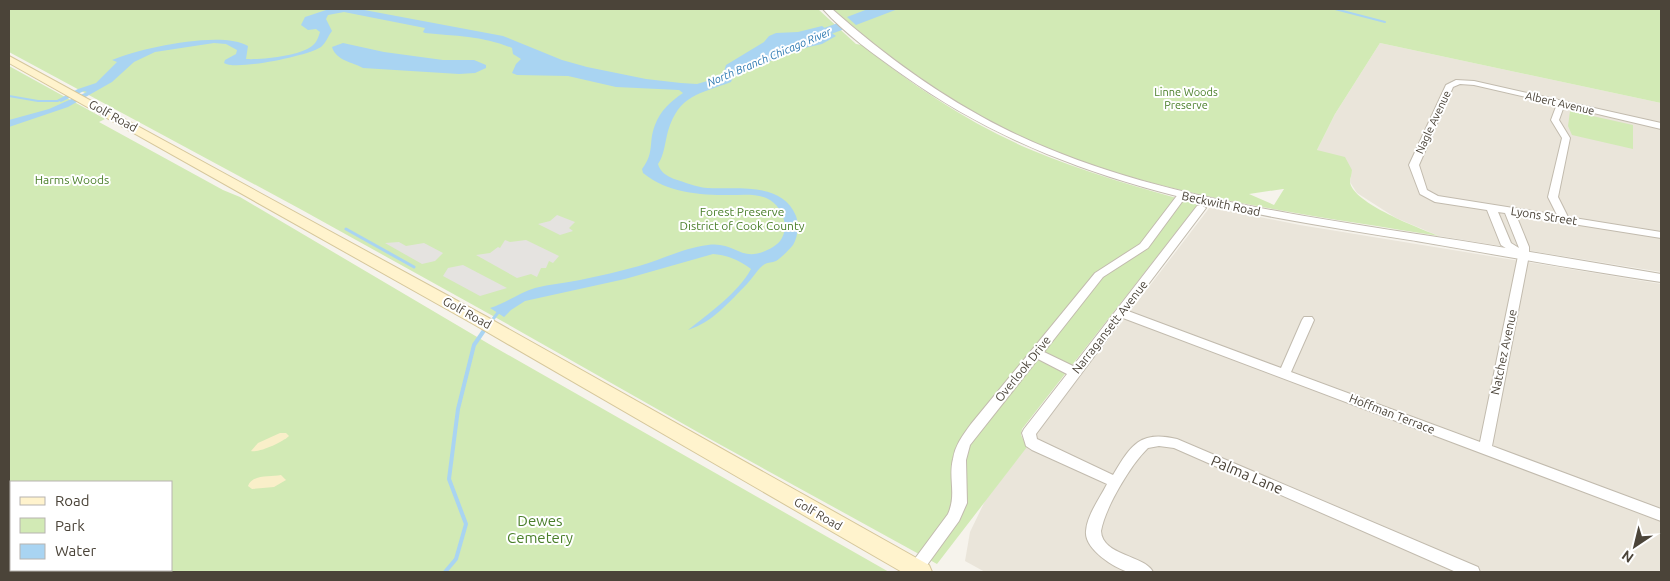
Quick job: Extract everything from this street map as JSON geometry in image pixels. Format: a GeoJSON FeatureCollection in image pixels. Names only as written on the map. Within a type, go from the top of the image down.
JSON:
{"type":"FeatureCollection","features":[{"type":"Feature","properties":{"kind":"main road","name":"Golf Road"},"geometry":{"type":"LineString","coordinates":[[9,59],[489,325],[917,571]]}},
{"type":"Feature","properties":{"kind":"street","name":"Beckwith Road"},"geometry":{"type":"LineString","coordinates":[[827,9],[875,50],[945,98],[1002,131],[1072,161],[1182,195],[1313,222],[1661,278]]}},
{"type":"Feature","properties":{"kind":"street","name":"Albert Avenue"},"geometry":{"type":"LineString","coordinates":[[1459,82],[1474,83],[1661,126]]}},
{"type":"Feature","properties":{"kind":"street","name":"Nagle Avenue"},"geometry":{"type":"LineString","coordinates":[[1427,196],[1421,188],[1414,162],[1450,85],[1459,82]]}},
{"type":"Feature","properties":{"kind":"street"},"geometry":{"type":"LineString","coordinates":[[1560,104],[1556,120],[1566,138],[1553,197],[1564,220]]}},
{"type":"Feature","properties":{"kind":"street","name":"Overlook Drive"},"geometry":{"type":"LineString","coordinates":[[917,571],[954,517],[960,503],[959,460],[964,444],[1099,275],[1144,246],[1182,195]]}},
{"type":"Feature","properties":{"kind":"street","name":"Lyons Street"},"geometry":{"type":"LineString","coordinates":[[1427,196],[1661,235]]}},
{"type":"Feature","properties":{"kind":"street","name":"Narragansett Avenue"},"geometry":{"type":"LineString","coordinates":[[1116,482],[1037,446],[1031,442],[1029,433],[1201,208]]}},
{"type":"Feature","properties":{"kind":"street"},"geometry":{"type":"LineString","coordinates":[[1491,208],[1506,246],[1524,255]]}},
{"type":"Feature","properties":{"kind":"street","name":"Natchez Avenue"},"geometry":{"type":"LineString","coordinates":[[1485,449],[1524,255],[1524,247],[1510,211]]}},
{"type":"Feature","properties":{"kind":"street","name":"Hoffman Terrace"},"geometry":{"type":"LineString","coordinates":[[1122,313],[1661,515]]}},
{"type":"Feature","properties":{"kind":"street"},"geometry":{"type":"LineString","coordinates":[[1284,374],[1308,320]]}},
{"type":"Feature","properties":{"kind":"street"},"geometry":{"type":"LineString","coordinates":[[1036,353],[1074,372]]}},
{"type":"Feature","properties":{"kind":"street","name":"Palma Lane"},"geometry":{"type":"LineString","coordinates":[[1145,572],[1104,549],[1095,539],[1093,529],[1116,482],[1137,449],[1154,440],[1170,442],[1472,572]]}},
{"type":"Feature","properties":{"kind":"shaded area"},"geometry":{"type":"Polygon","coordinates":[[[1380,43],[1661,103],[1661,272],[1439,236],[1396,218],[1357,193],[1350,182],[1352,170],[1317,150],[1335,114],[1380,43]]]}},
{"type":"Feature","properties":{"kind":"shaded area"},"geometry":{"type":"Polygon","coordinates":[[[1210,207],[1300,225],[1661,284],[1661,572],[985,572],[965,561],[970,532],[985,501],[1210,207]]]}},
{"type":"Feature","properties":{"kind":"shaded area"},"geometry":{"type":"Polygon","coordinates":[[[557,215],[575,222],[569,228],[573,231],[560,235],[538,224],[550,221],[557,215]]]}},
{"type":"Feature","properties":{"kind":"shaded area"},"geometry":{"type":"Polygon","coordinates":[[[505,240],[510,242],[526,240],[559,256],[553,263],[549,261],[546,268],[541,268],[537,277],[531,274],[517,278],[476,255],[490,253],[498,247],[500,248],[505,240]]]}},
{"type":"Feature","properties":{"kind":"shaded area"},"geometry":{"type":"Polygon","coordinates":[[[399,242],[406,246],[424,243],[443,253],[435,261],[422,264],[385,243],[399,242]]]}},
{"type":"Feature","properties":{"kind":"shaded area"},"geometry":{"type":"Polygon","coordinates":[[[463,265],[507,288],[480,296],[443,276],[448,268],[463,265]]]}},
{"type":"Feature","properties":{"kind":"green space","name":"Forest Preserve District of Cook County"},"geometry":{"type":"Polygon","coordinates":[[[9,9],[818,9],[856,44],[862,45],[942,103],[985,128],[1029,149],[1070,165],[1198,204],[1022,429],[1021,435],[1027,447],[937,564],[302,210],[9,52],[9,9]]]}},
{"type":"Feature","properties":{"kind":"green space","name":"Linne Woods Preserve"},"geometry":{"type":"Polygon","coordinates":[[[833,9],[1661,9],[1661,103],[1380,43],[1335,114],[1317,150],[1345,157],[1352,170],[1350,182],[1354,190],[1362,198],[1388,214],[1439,236],[1213,197],[1156,184],[1101,168],[1047,148],[974,112],[932,86],[891,57],[833,9]],[[1284,189],[1249,194],[1274,205],[1284,189]]]}},
{"type":"Feature","properties":{"kind":"green space"},"geometry":{"type":"Polygon","coordinates":[[[9,66],[105,119],[99,122],[223,190],[240,197],[489,344],[889,572],[9,572],[9,66]]]}},
{"type":"Feature","properties":{"kind":"green space"},"geometry":{"type":"Polygon","coordinates":[[[1570,111],[1633,125],[1633,149],[1572,135],[1568,126],[1570,111]]]}},
{"type":"Feature","properties":{"kind":"sand"},"geometry":{"type":"Polygon","coordinates":[[[280,433],[286,433],[289,436],[271,447],[251,451],[258,443],[280,433]]]}},
{"type":"Feature","properties":{"kind":"sand"},"geometry":{"type":"Polygon","coordinates":[[[281,475],[286,480],[274,487],[252,489],[248,486],[250,482],[258,478],[281,475]]]}},
{"type":"Feature","properties":{"kind":"water"},"geometry":{"type":"Polygon","coordinates":[[[329,9],[359,9],[503,36],[562,60],[587,67],[646,79],[697,84],[723,74],[726,65],[764,42],[769,36],[776,33],[798,32],[822,26],[836,36],[822,44],[800,49],[738,74],[733,77],[731,82],[700,93],[684,103],[673,119],[658,164],[669,177],[694,186],[758,190],[770,192],[780,197],[789,205],[796,216],[798,231],[795,242],[778,260],[766,263],[760,268],[747,284],[713,317],[688,330],[731,294],[746,278],[751,269],[733,258],[713,254],[625,279],[525,301],[504,317],[490,308],[546,285],[625,270],[708,245],[726,246],[746,254],[762,252],[779,243],[783,237],[785,224],[783,217],[776,205],[761,196],[684,192],[663,185],[643,173],[642,169],[649,157],[653,131],[657,120],[666,107],[683,93],[679,90],[616,87],[568,76],[517,75],[512,73],[516,64],[521,59],[513,54],[512,48],[491,41],[469,37],[425,33],[423,32],[425,28],[344,12],[328,15],[326,19],[332,31],[323,45],[314,51],[272,61],[242,65],[224,63],[225,60],[236,54],[237,50],[226,44],[214,43],[155,52],[134,62],[112,82],[68,107],[9,127],[9,120],[49,109],[87,92],[84,91],[61,102],[57,100],[78,89],[96,83],[117,62],[112,60],[125,55],[160,46],[201,40],[236,42],[248,46],[246,59],[270,58],[299,52],[314,44],[320,32],[316,29],[308,30],[301,25],[305,17],[329,9]]]}},
{"type":"Feature","properties":{"kind":"water"},"geometry":{"type":"Polygon","coordinates":[[[868,9],[898,9],[856,25],[847,17],[868,9]]]}},
{"type":"Feature","properties":{"kind":"water"},"geometry":{"type":"Polygon","coordinates":[[[343,43],[384,52],[443,60],[474,60],[486,65],[486,68],[475,73],[459,74],[363,68],[341,58],[334,52],[332,47],[343,43]]]}},
{"type":"Feature","properties":{"kind":"waterway"},"geometry":{"type":"LineString","coordinates":[[1335,9],[1385,22]]}},
{"type":"Feature","properties":{"kind":"waterway","name":"North Branch Chicago River"},"geometry":{"type":"LineString","coordinates":[[806,39],[838,27]]}},
{"type":"Feature","properties":{"kind":"waterway"},"geometry":{"type":"LineString","coordinates":[[9,96],[38,101],[58,101]]}},
{"type":"Feature","properties":{"kind":"waterway"},"geometry":{"type":"LineString","coordinates":[[346,229],[414,267]]}},
{"type":"Feature","properties":{"kind":"waterway"},"geometry":{"type":"LineString","coordinates":[[490,323],[500,310]]}},
{"type":"Feature","properties":{"kind":"waterway"},"geometry":{"type":"LineString","coordinates":[[445,572],[456,559],[466,524],[449,479],[458,409],[474,345],[485,329]]}},
{"type":"Feature","properties":{"kind":"park label","name":"Harms Woods"},"geometry":{"type":"Point","coordinates":[72,180]}},
{"type":"Feature","properties":{"kind":"park label","name":"Dewes Cemetery"},"geometry":{"type":"Point","coordinates":[540,530]}}]}
